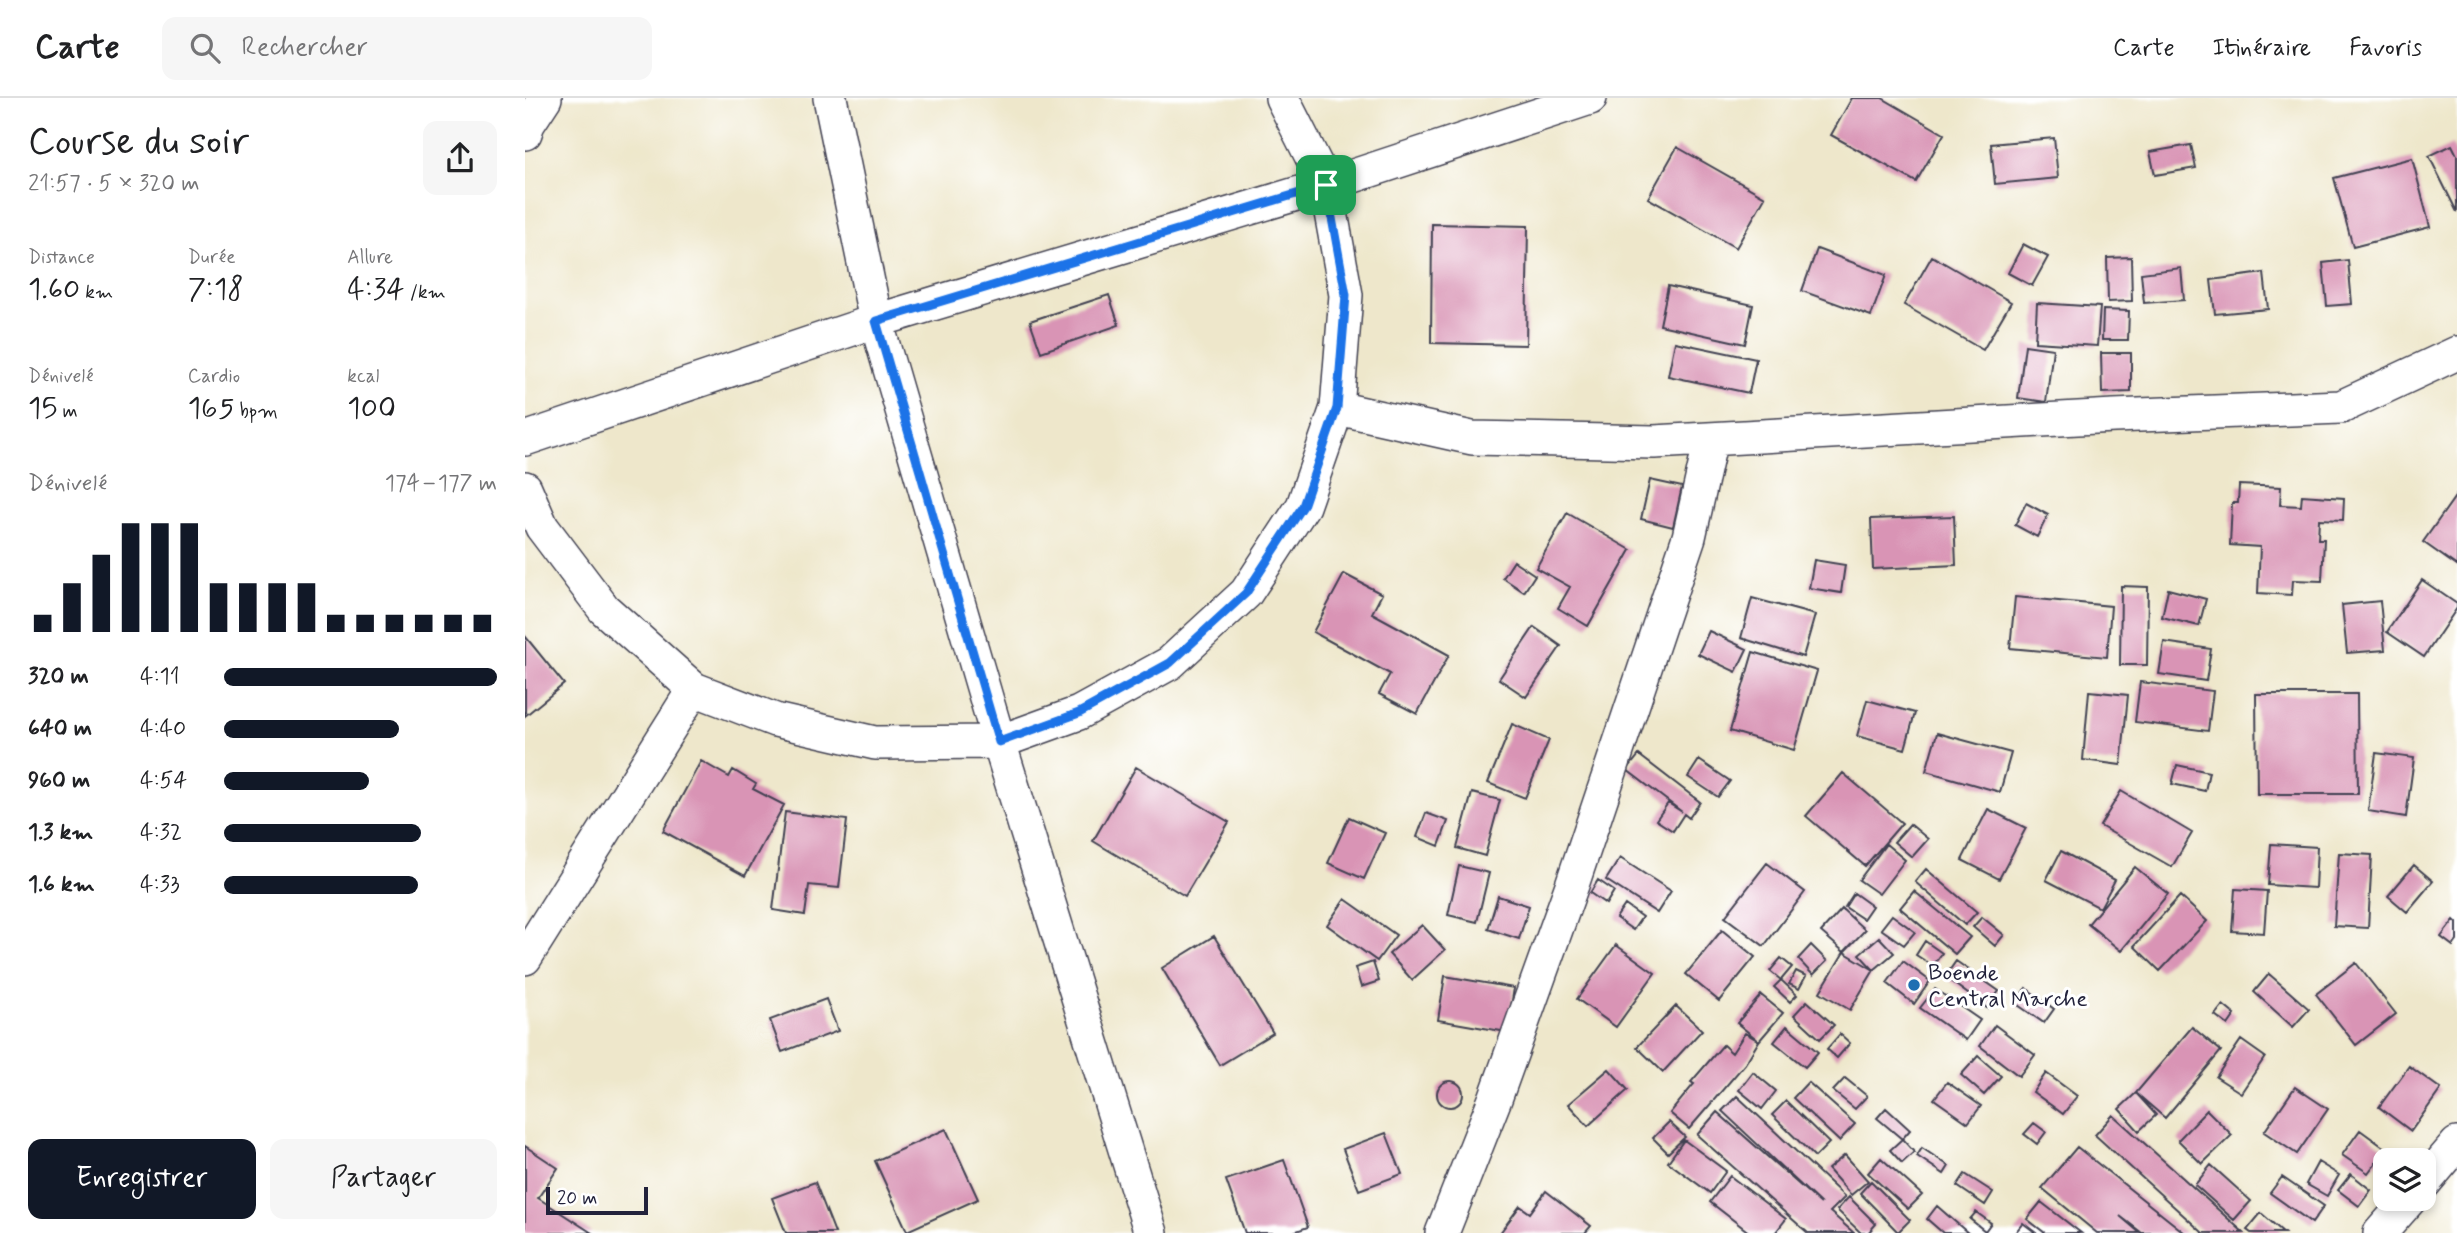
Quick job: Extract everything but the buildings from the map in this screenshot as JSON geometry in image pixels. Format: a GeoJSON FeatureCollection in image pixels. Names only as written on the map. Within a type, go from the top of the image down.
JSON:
{"type":"FeatureCollection","features":[{"type":"Feature","properties":{"kind":"street"},"geometry":{"type":"LineString","coordinates":[[830,98],[876,321],[999,742],[1151,1233]]}},
{"type":"Feature","properties":{"kind":"street"},"geometry":{"type":"LineString","coordinates":[[525,488],[534,531],[604,609],[694,690],[775,720],[875,743],[999,742],[1079,713],[1170,663],[1246,593],[1303,506],[1337,408],[1346,295],[1326,185],[1282,98]]}},
{"type":"Feature","properties":{"kind":"street"},"geometry":{"type":"LineString","coordinates":[[525,439],[876,321],[1326,185],[1590,98]]}},
{"type":"Feature","properties":{"kind":"street"},"geometry":{"type":"LineString","coordinates":[[1337,408],[1472,438],[1654,442],[2114,416],[2341,407],[2457,353]]}},
{"type":"Feature","properties":{"kind":"street"},"geometry":{"type":"LineString","coordinates":[[1442,1233],[1495,1099],[1572,884],[1689,537],[1710,439]]}},
{"type":"Feature","properties":{"kind":"street"},"geometry":{"type":"LineString","coordinates":[[525,958],[694,690]]}},
{"type":"Feature","properties":{"kind":"street"},"geometry":{"type":"LineString","coordinates":[[2436,1169],[2457,1144]]}},
{"type":"Feature","properties":{"kind":"street"},"geometry":{"type":"LineString","coordinates":[[2380,1233],[2399,1211]]}},
{"type":"Feature","properties":{"kind":"place","name":"Boende Central Marche"},"geometry":{"type":"Point","coordinates":[1914,985]}},
{"type":"Feature","properties":{"kind":"route"},"geometry":{"type":"LineString","coordinates":[[1326,185],[1346,295],[1337,408],[1303,506],[1246,593],[1170,663],[1079,713],[999,742],[876,321],[1326,185]]}}]}
